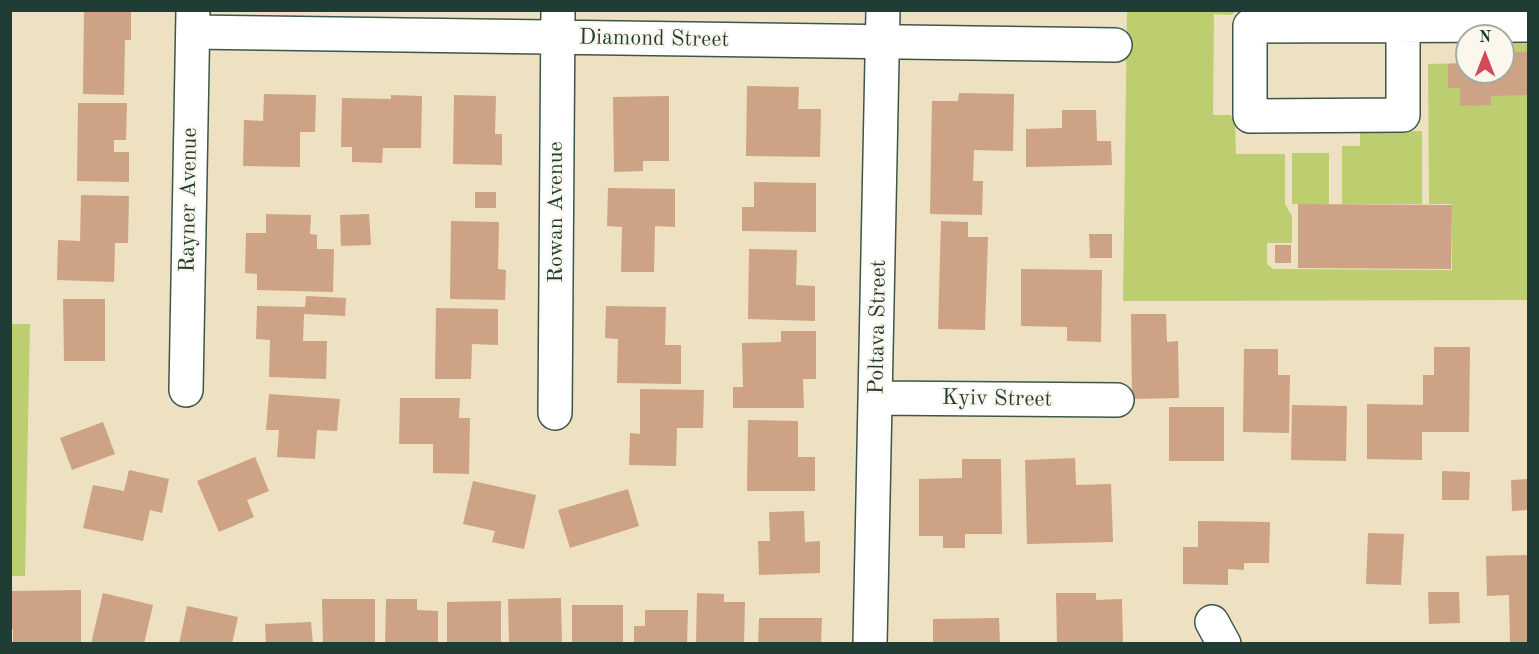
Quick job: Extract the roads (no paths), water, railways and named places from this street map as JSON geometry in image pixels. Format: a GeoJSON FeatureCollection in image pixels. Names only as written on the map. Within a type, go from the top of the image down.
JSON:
{"type":"FeatureCollection","features":[{"type":"Feature","properties":{"kind":"street","name":"Diamond Street"},"geometry":{"type":"LineString","coordinates":[[193,21],[883,26],[1115,45]]}},
{"type":"Feature","properties":{"kind":"street","name":"Rayner Avenue"},"geometry":{"type":"LineString","coordinates":[[186,390],[193,21]]}},
{"type":"Feature","properties":{"kind":"street","name":"Rowan Avenue"},"geometry":{"type":"LineString","coordinates":[[555,413],[558,24]]}},
{"type":"Feature","properties":{"kind":"street"},"geometry":{"type":"LineString","coordinates":[[1403,26],[1403,115],[1250,116],[1250,26],[1528,25]]}},
{"type":"Feature","properties":{"kind":"street","name":"Poltava Street"},"geometry":{"type":"LineString","coordinates":[[870,644],[877,398],[883,26]]}},
{"type":"Feature","properties":{"kind":"street","name":"Kyiv Street"},"geometry":{"type":"LineString","coordinates":[[877,398],[1117,400]]}}]}
